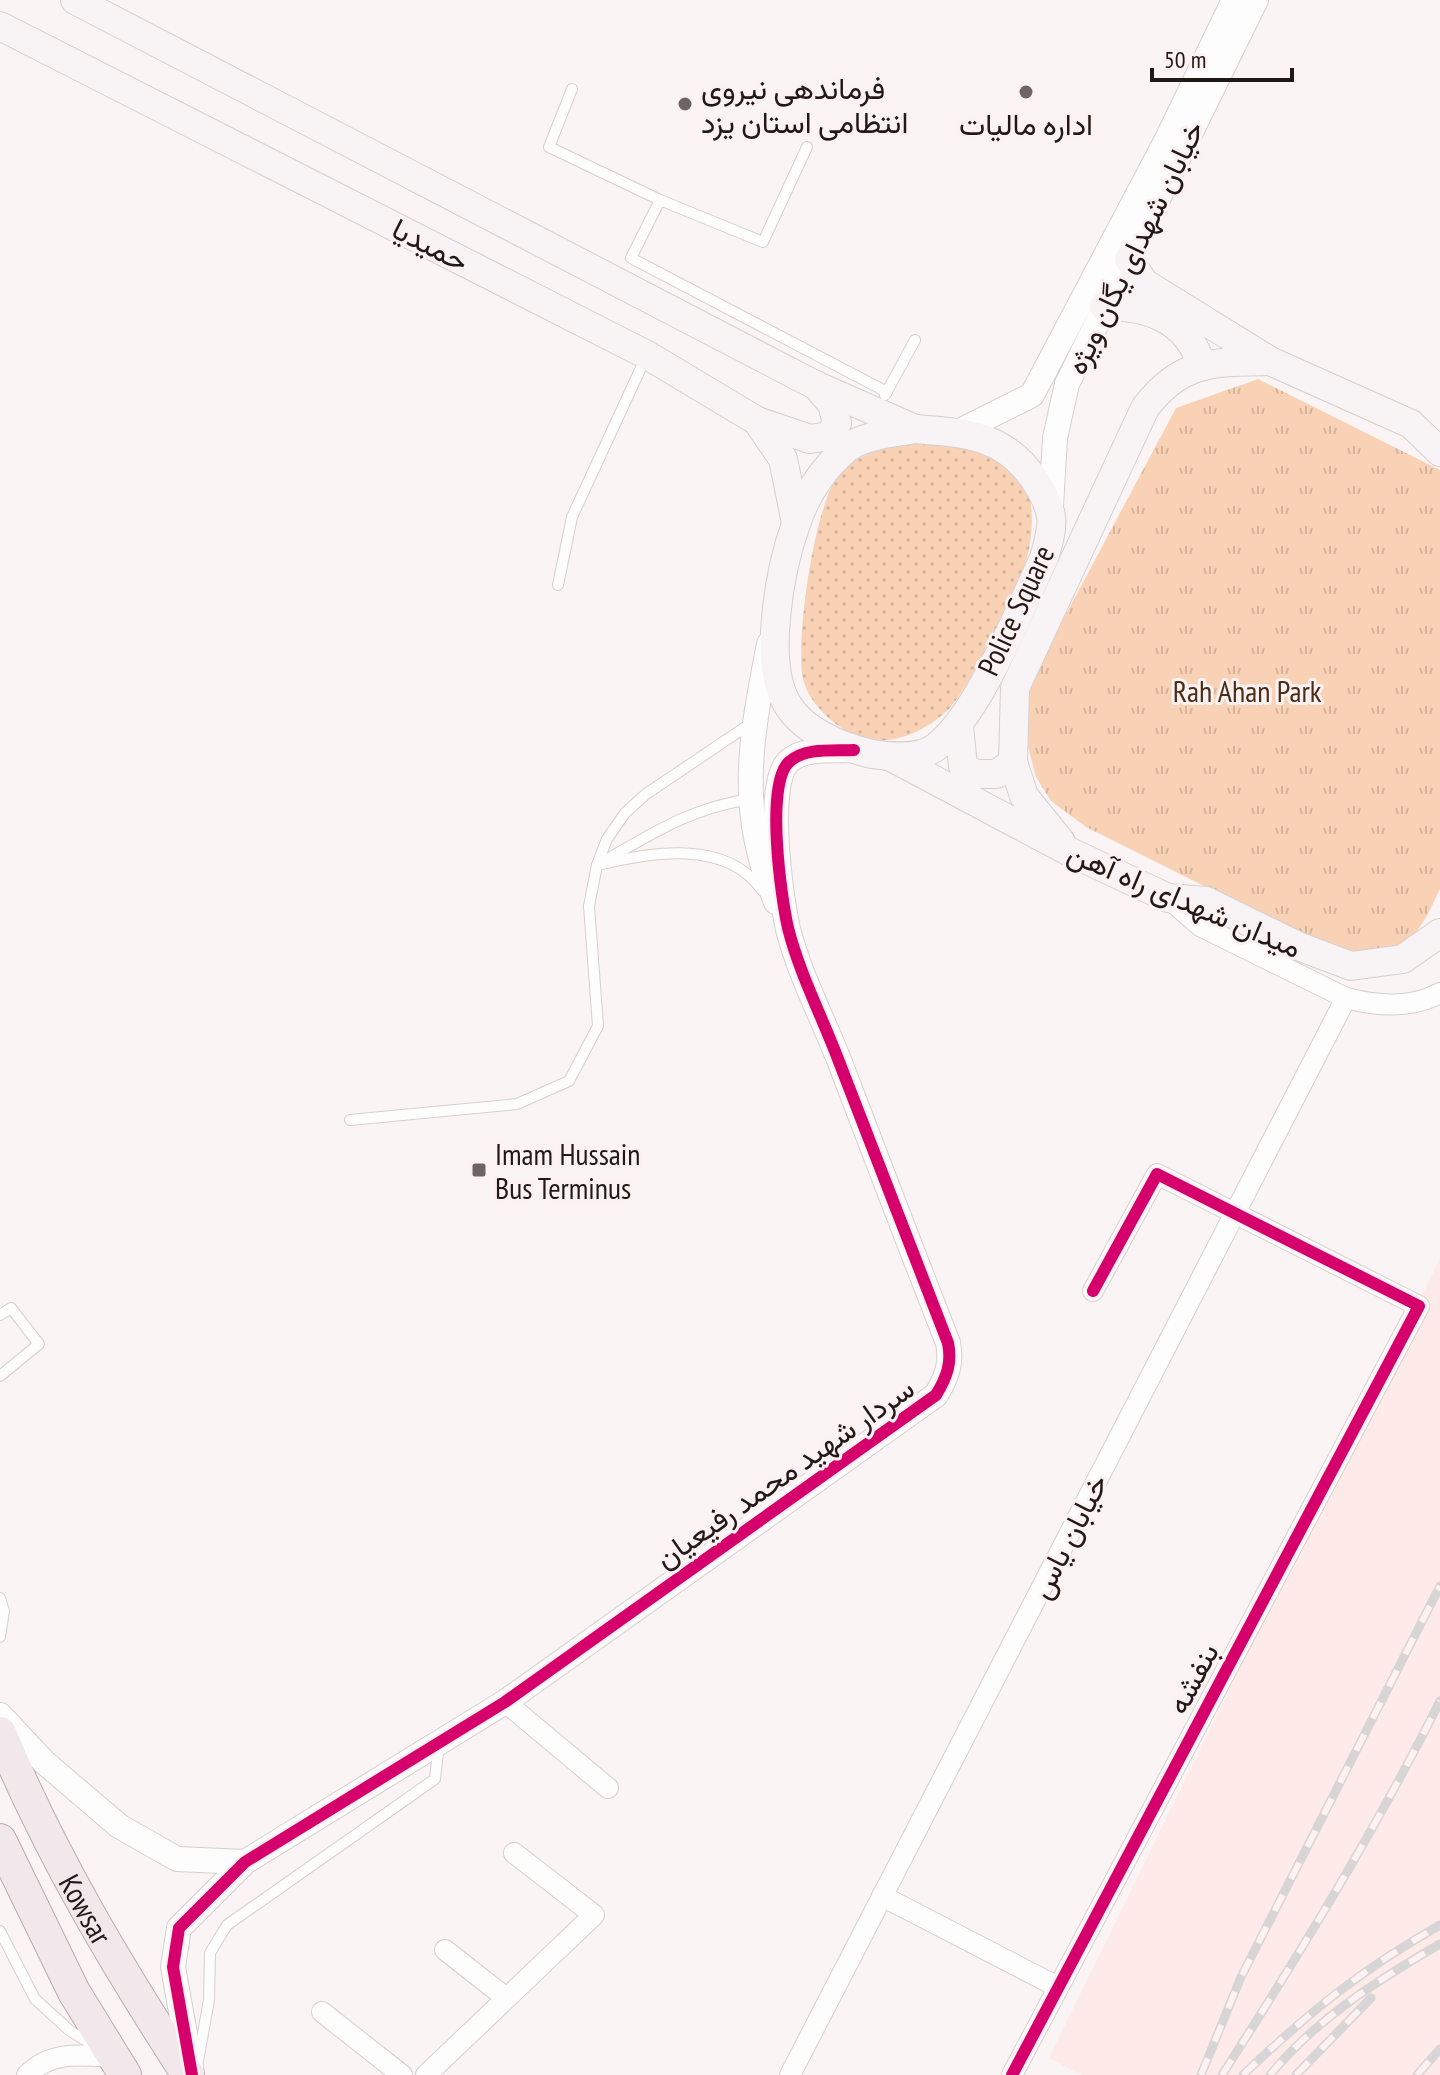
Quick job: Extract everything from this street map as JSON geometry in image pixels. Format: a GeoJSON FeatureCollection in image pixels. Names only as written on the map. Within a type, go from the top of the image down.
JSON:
{"type":"FeatureCollection","features":[{"type":"Feature","properties":{"kind":"main road","name":"حمیدیا"},"geometry":{"type":"LineString","coordinates":[[75,0],[815,385],[881,402],[915,429]]}},
{"type":"Feature","properties":{"kind":"main road","name":"حمیدیا"},"geometry":{"type":"LineString","coordinates":[[2,25],[647,355],[757,421],[783,459],[796,523]]}},
{"type":"Feature","properties":{"kind":"main road"},"geometry":{"type":"LineString","coordinates":[[1129,259],[1144,283],[1270,361],[1411,424],[1440,452]]}},
{"type":"Feature","properties":{"kind":"main road"},"geometry":{"type":"LineString","coordinates":[[1104,306],[1130,306],[1169,321],[1194,344],[1201,364]]}},
{"type":"Feature","properties":{"kind":"main road"},"geometry":{"type":"LineString","coordinates":[[1068,851],[1024,796],[1013,762],[1015,688],[1145,408],[1163,387],[1201,364],[1270,361]]}},
{"type":"Feature","properties":{"kind":"main road"},"geometry":{"type":"LineString","coordinates":[[757,421],[810,439],[829,436],[837,423],[832,404],[815,385]]}},
{"type":"Feature","properties":{"kind":"main road","name":"Police Square"},"geometry":{"type":"LineString","coordinates":[[915,429],[958,432],[999,443],[1023,461],[1051,506],[1052,530],[1044,558],[959,725],[934,749],[893,758],[854,750],[808,728],[786,703],[776,672],[777,603],[796,523],[822,473],[849,447],[915,429]]}},
{"type":"Feature","properties":{"kind":"main road"},"geometry":{"type":"LineString","coordinates":[[959,725],[963,766],[987,776],[1004,771],[1013,762]]}},
{"type":"Feature","properties":{"kind":"main road","name":"میدان شهدای راه آهن"},"geometry":{"type":"LineString","coordinates":[[893,758],[1068,851],[1168,898],[1206,901],[1298,946],[1351,966],[1403,959],[1440,933]]}},
{"type":"Feature","properties":{"kind":"main road","name":"Kowsar"},"geometry":{"type":"LineString","coordinates":[[0,1733],[69,1879],[126,1980],[192,2075]]}},
{"type":"Feature","properties":{"kind":"main road","name":"Kowsar"},"geometry":{"type":"LineString","coordinates":[[0,1840],[26,1900],[118,2066]]}},
{"type":"Feature","properties":{"kind":"street","name":"خیابان شهدای یگان ویژه"},"geometry":{"type":"LineString","coordinates":[[958,432],[1032,395],[1167,139],[1234,0]]}},
{"type":"Feature","properties":{"kind":"street","name":"خیابان شهدای یگان ویژه"},"geometry":{"type":"LineString","coordinates":[[1051,506],[1055,438],[1067,384],[1256,0]]}},
{"type":"Feature","properties":{"kind":"street"},"geometry":{"type":"LineString","coordinates":[[1411,424],[1440,429]]}},
{"type":"Feature","properties":{"kind":"street"},"geometry":{"type":"LineString","coordinates":[[777,603],[749,756],[750,799],[760,858],[788,929]]}},
{"type":"Feature","properties":{"kind":"street","name":"سردار شهید محمد رفیعیان"},"geometry":{"type":"LineString","coordinates":[[192,2075],[173,1967],[179,1928],[245,1862],[505,1702],[936,1395],[946,1378],[951,1357],[948,1343],[788,929],[776,800],[780,778],[787,763],[798,756],[812,752],[854,750]]}},
{"type":"Feature","properties":{"kind":"street"},"geometry":{"type":"LineString","coordinates":[[1168,898],[1200,926],[1346,998],[1368,1004],[1401,1005],[1440,993]]}},
{"type":"Feature","properties":{"kind":"street","name":"خیابان یاس"},"geometry":{"type":"LineString","coordinates":[[790,2075],[1346,998]]}},
{"type":"Feature","properties":{"kind":"street"},"geometry":{"type":"LineString","coordinates":[[1093,1291],[1157,1174],[1236,1211]]}},
{"type":"Feature","properties":{"kind":"street","name":"بنفشه"},"geometry":{"type":"LineString","coordinates":[[1012,2075],[1056,1986],[1419,1306],[1236,1211]]}},
{"type":"Feature","properties":{"kind":"street"},"geometry":{"type":"LineString","coordinates":[[505,1702],[608,1788]]}},
{"type":"Feature","properties":{"kind":"street"},"geometry":{"type":"LineString","coordinates":[[0,1715],[44,1762],[119,1826],[177,1859],[245,1862]]}},
{"type":"Feature","properties":{"kind":"street"},"geometry":{"type":"LineString","coordinates":[[426,2075],[594,1915],[514,1853]]}},
{"type":"Feature","properties":{"kind":"street"},"geometry":{"type":"LineString","coordinates":[[882,1896],[1056,1986]]}},
{"type":"Feature","properties":{"kind":"street"},"geometry":{"type":"LineString","coordinates":[[445,1950],[505,1997]]}},
{"type":"Feature","properties":{"kind":"street"},"geometry":{"type":"LineString","coordinates":[[322,2012],[402,2075]]}},
{"type":"Feature","properties":{"kind":"street"},"geometry":{"type":"LineString","coordinates":[[27,2075],[36,2066],[66,2054],[118,2066]]}},
{"type":"Feature","properties":{"kind":"lane"},"geometry":{"type":"LineString","coordinates":[[572,89],[549,147],[660,200],[763,242],[807,147]]}},
{"type":"Feature","properties":{"kind":"lane"},"geometry":{"type":"LineString","coordinates":[[660,200],[631,258],[881,402],[915,340]]}},
{"type":"Feature","properties":{"kind":"lane"},"geometry":{"type":"LineString","coordinates":[[558,585],[572,517],[647,355]]}},
{"type":"Feature","properties":{"kind":"lane"},"geometry":{"type":"LineString","coordinates":[[350,1120],[517,1104],[569,1081],[598,1026],[589,906],[597,865],[607,839],[625,813],[646,794],[754,721]]}},
{"type":"Feature","properties":{"kind":"lane"},"geometry":{"type":"LineString","coordinates":[[597,865],[680,817],[711,805],[750,799]]}},
{"type":"Feature","properties":{"kind":"lane"},"geometry":{"type":"LineString","coordinates":[[597,865],[645,854],[700,854],[720,858],[753,878],[788,929]]}},
{"type":"Feature","properties":{"kind":"lane"},"geometry":{"type":"LineString","coordinates":[[0,1315],[11,1308],[39,1344],[0,1376]]}},
{"type":"Feature","properties":{"kind":"lane"},"geometry":{"type":"LineString","coordinates":[[0,1598],[4,1611],[0,1637]]}},
{"type":"Feature","properties":{"kind":"lane"},"geometry":{"type":"LineString","coordinates":[[192,2075],[209,2000],[210,1953],[227,1925],[435,1779],[439,1742]]}},
{"type":"Feature","properties":{"kind":"lane"},"geometry":{"type":"LineString","coordinates":[[0,1931],[35,1999],[69,2030],[118,2066]]}},
{"type":"Feature","properties":{"kind":"shaded area"},"geometry":{"type":"Polygon","coordinates":[[[1440,1259],[1440,2075],[1082,2075],[1049,2058],[1440,1259]]]}},
{"type":"Feature","properties":{"kind":"green space","name":"Rah Ahan Park"},"geometry":{"type":"Polygon","coordinates":[[[1258,379],[1440,470],[1440,889],[1415,933],[1405,942],[1380,952],[1338,949],[1314,941],[1086,827],[1051,801],[1036,777],[1020,716],[1032,678],[1176,408],[1258,379]]]}},
{"type":"Feature","properties":{"kind":"green space"},"geometry":{"type":"Polygon","coordinates":[[[929,442],[980,449],[1013,466],[1026,485],[1031,504],[1028,554],[1016,588],[993,635],[948,710],[930,724],[900,738],[866,739],[846,731],[827,716],[806,689],[803,679],[802,633],[816,535],[834,482],[844,468],[874,452],[929,442]]]}},
{"type":"Feature","properties":{"kind":"railway"},"geometry":{"type":"LineString","coordinates":[[1201,2075],[1241,1977],[1440,1586]]}},
{"type":"Feature","properties":{"kind":"railway"},"geometry":{"type":"LineString","coordinates":[[1222,2075],[1336,1891],[1440,1701]]}},
{"type":"Feature","properties":{"kind":"railway"},"geometry":{"type":"LineString","coordinates":[[1243,2075],[1337,1993],[1440,1925]]}},
{"type":"Feature","properties":{"kind":"railway"},"geometry":{"type":"LineString","coordinates":[[1270,2075],[1328,2018],[1440,1944]]}},
{"type":"Feature","properties":{"kind":"railway"},"geometry":{"type":"LineString","coordinates":[[1296,2075],[1371,1998]]}},
{"type":"Feature","properties":{"kind":"railway"},"geometry":{"type":"LineString","coordinates":[[1417,2075],[1440,2049]]}},
{"type":"Feature","properties":{"kind":"cycle path"},"geometry":{"type":"LineString","coordinates":[[192,2075],[173,1967],[179,1928],[245,1862],[505,1702],[936,1395],[943,1382],[949,1363],[948,1343],[798,961],[782,892],[776,816],[782,774],[789,762],[803,754],[854,750]]}},
{"type":"Feature","properties":{"kind":"cycle path"},"geometry":{"type":"LineString","coordinates":[[1012,2075],[1419,1306],[1157,1174],[1093,1291]]}},
{"type":"Feature","properties":{"kind":"place","name":"اداره مالیات"},"geometry":{"type":"Point","coordinates":[1026,92]}},
{"type":"Feature","properties":{"kind":"place","name":"فرماندهی نیروی انتظامی استان یزد"},"geometry":{"type":"Point","coordinates":[685,104]}},
{"type":"Feature","properties":{"kind":"place","name":"Imam Hussain Bus Terminus"},"geometry":{"type":"Point","coordinates":[479,1170]}}]}
